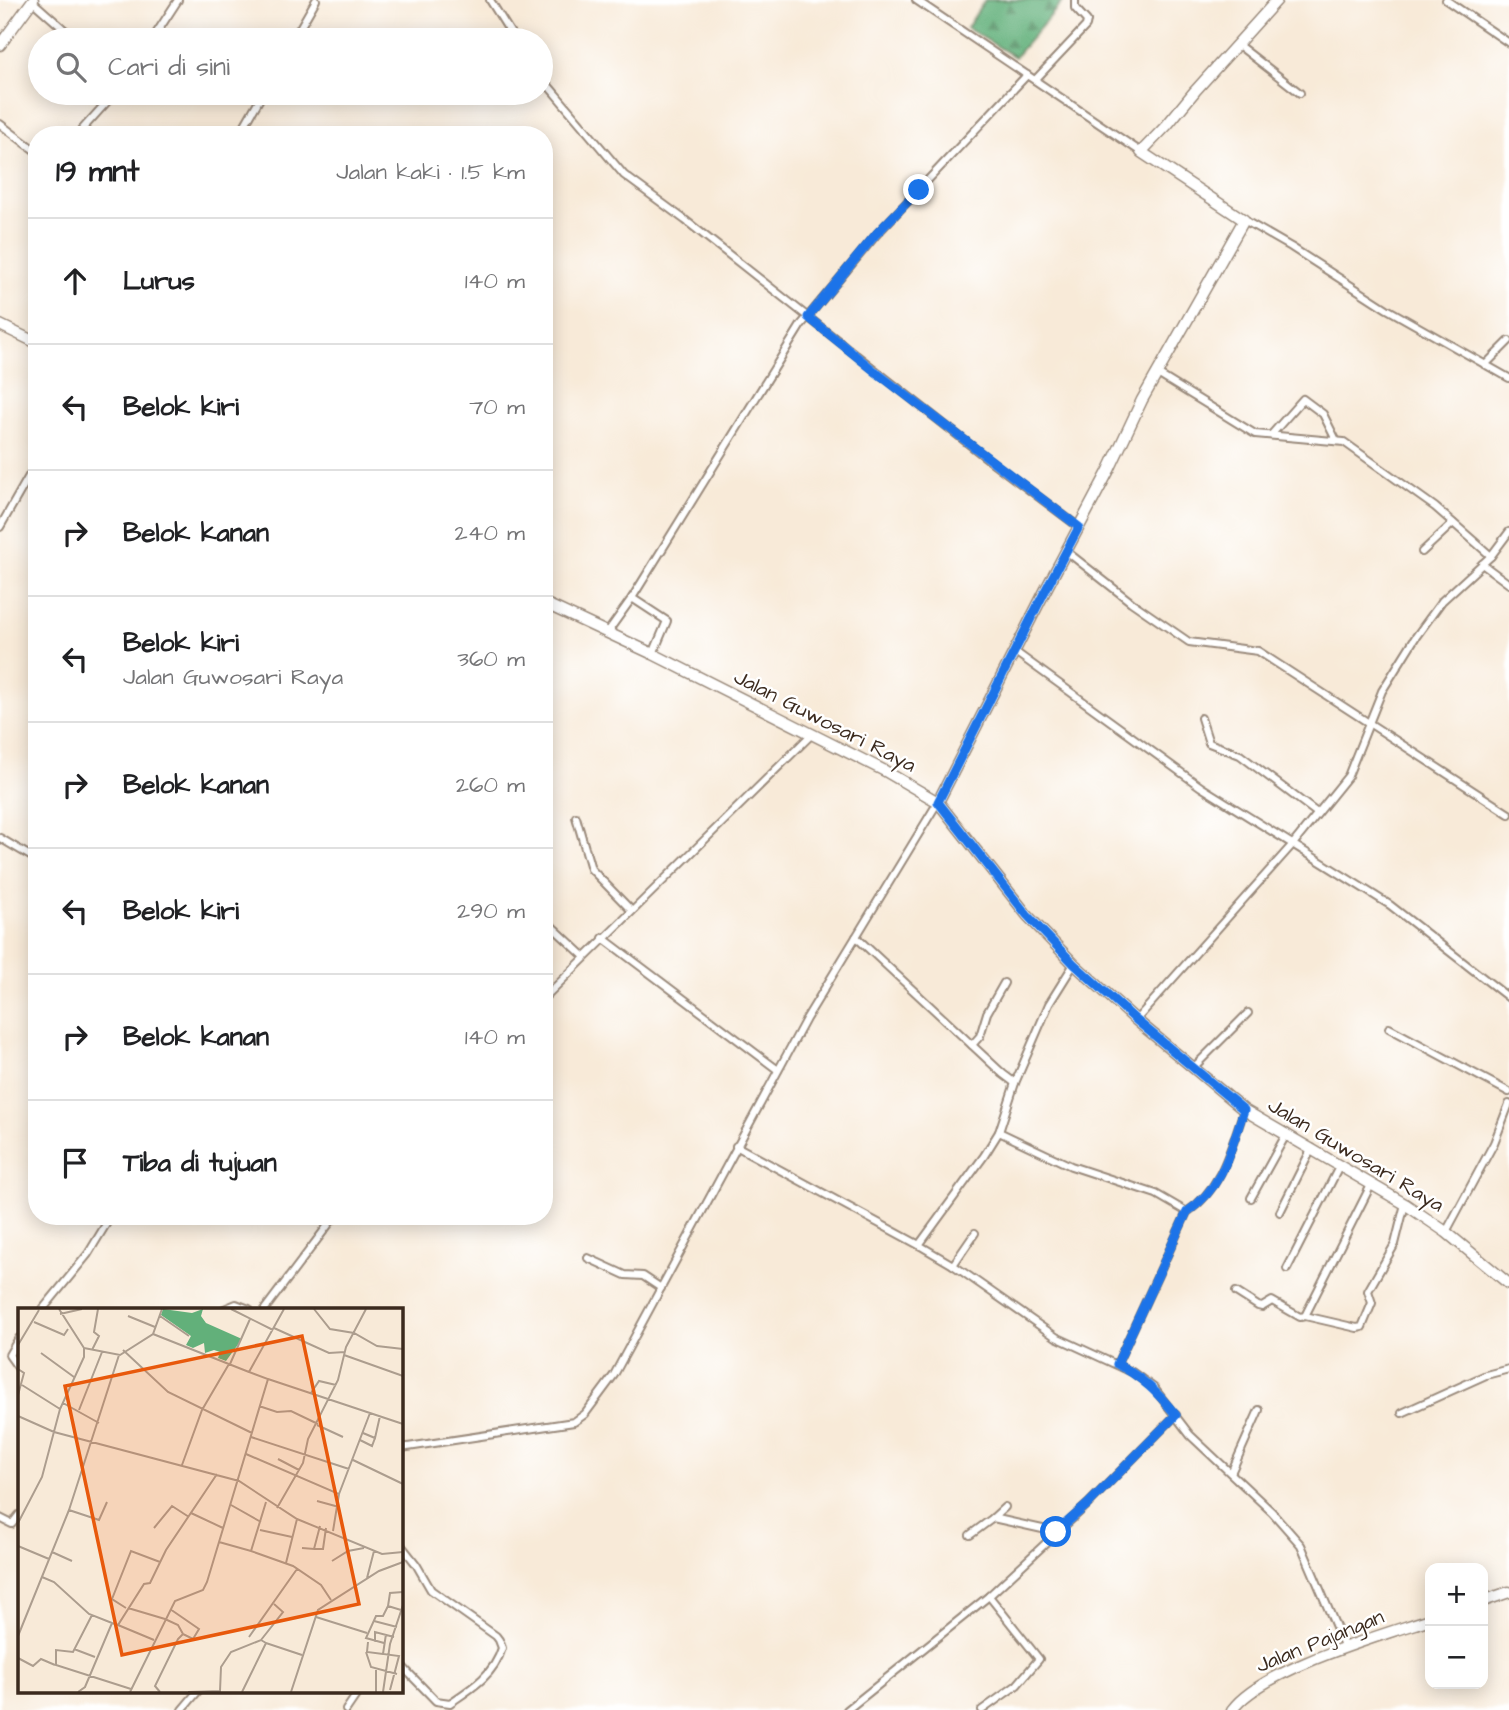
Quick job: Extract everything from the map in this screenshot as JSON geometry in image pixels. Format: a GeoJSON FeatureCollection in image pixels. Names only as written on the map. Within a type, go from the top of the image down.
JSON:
{"type":"FeatureCollection","features":[{"type":"Feature","properties":{"kind":"street"},"geometry":{"type":"LineString","coordinates":[[160,28],[178,0]]}},
{"type":"Feature","properties":{"kind":"street"},"geometry":{"type":"LineString","coordinates":[[300,28],[316,0]]}},
{"type":"Feature","properties":{"kind":"street"},"geometry":{"type":"LineString","coordinates":[[490,0],[508,28]]}},
{"type":"Feature","properties":{"kind":"street"},"geometry":{"type":"LineString","coordinates":[[916,0],[1244,220],[1387,309],[1509,378]]}},
{"type":"Feature","properties":{"kind":"street"},"geometry":{"type":"LineString","coordinates":[[1035,80],[1086,26],[1087,21],[1075,8],[1074,0]]}},
{"type":"Feature","properties":{"kind":"street"},"geometry":{"type":"LineString","coordinates":[[1140,152],[1277,0]]}},
{"type":"Feature","properties":{"kind":"street"},"geometry":{"type":"LineString","coordinates":[[1446,0],[1509,43]]}},
{"type":"Feature","properties":{"kind":"street"},"geometry":{"type":"LineString","coordinates":[[0,46],[32,1],[62,28]]}},
{"type":"Feature","properties":{"kind":"street"},"geometry":{"type":"LineString","coordinates":[[1237,44],[1300,93]]}},
{"type":"Feature","properties":{"kind":"street"},"geometry":{"type":"LineString","coordinates":[[607,633],[632,598],[808,317],[876,234],[1027,75]]}},
{"type":"Feature","properties":{"kind":"street"},"geometry":{"type":"LineString","coordinates":[[553,91],[624,175],[897,389],[1079,527]]}},
{"type":"Feature","properties":{"kind":"street"},"geometry":{"type":"LineString","coordinates":[[85,126],[104,105]]}},
{"type":"Feature","properties":{"kind":"street"},"geometry":{"type":"LineString","coordinates":[[244,126],[256,105]]}},
{"type":"Feature","properties":{"kind":"street"},"geometry":{"type":"LineString","coordinates":[[0,124],[28,145]]}},
{"type":"Feature","properties":{"kind":"street"},"geometry":{"type":"LineString","coordinates":[[402,1448],[516,1432],[578,1419],[614,1375],[778,1070],[938,802],[1156,373],[1244,220]]}},
{"type":"Feature","properties":{"kind":"street"},"geometry":{"type":"LineString","coordinates":[[0,325],[28,339]]}},
{"type":"Feature","properties":{"kind":"street"},"geometry":{"type":"LineString","coordinates":[[1485,365],[1509,341]]}},
{"type":"Feature","properties":{"kind":"street"},"geometry":{"type":"LineString","coordinates":[[1156,373],[1255,434],[1345,442],[1435,507],[1490,556]]}},
{"type":"Feature","properties":{"kind":"street"},"geometry":{"type":"LineString","coordinates":[[1271,435],[1303,399],[1323,414],[1336,440]]}},
{"type":"Feature","properties":{"kind":"street"},"geometry":{"type":"LineString","coordinates":[[0,527],[28,478]]}},
{"type":"Feature","properties":{"kind":"street"},"geometry":{"type":"LineString","coordinates":[[1422,552],[1453,523]]}},
{"type":"Feature","properties":{"kind":"street"},"geometry":{"type":"LineString","coordinates":[[1136,1020],[1293,844],[1353,766],[1382,691],[1415,638],[1442,601],[1490,556],[1509,532]]}},
{"type":"Feature","properties":{"kind":"street"},"geometry":{"type":"LineString","coordinates":[[1066,551],[1131,602],[1189,642],[1258,651],[1509,814]]}},
{"type":"Feature","properties":{"kind":"street"},"geometry":{"type":"LineString","coordinates":[[1482,564],[1509,584]]}},
{"type":"Feature","properties":{"kind":"street"},"geometry":{"type":"LineString","coordinates":[[632,598],[667,621],[653,654]]}},
{"type":"Feature","properties":{"kind":"street","name":"Jalan Guwosari Raya"},"geometry":{"type":"LineString","coordinates":[[553,607],[653,654],[885,771],[938,802],[1027,915],[1074,964],[1136,1020],[1244,1110],[1405,1204],[1446,1232],[1509,1284]]}},
{"type":"Feature","properties":{"kind":"street"},"geometry":{"type":"LineString","coordinates":[[1014,651],[1201,787],[1390,905],[1509,998]]}},
{"type":"Feature","properties":{"kind":"street"},"geometry":{"type":"LineString","coordinates":[[1201,718],[1209,743],[1240,755],[1317,813]]}},
{"type":"Feature","properties":{"kind":"street"},"geometry":{"type":"LineString","coordinates":[[553,989],[811,735]]}},
{"type":"Feature","properties":{"kind":"street"},"geometry":{"type":"LineString","coordinates":[[576,817],[592,869],[631,910]]}},
{"type":"Feature","properties":{"kind":"street"},"geometry":{"type":"LineString","coordinates":[[0,838],[28,855]]}},
{"type":"Feature","properties":{"kind":"street"},"geometry":{"type":"LineString","coordinates":[[553,927],[585,957]]}},
{"type":"Feature","properties":{"kind":"street"},"geometry":{"type":"LineString","coordinates":[[856,937],[1015,1083]]}},
{"type":"Feature","properties":{"kind":"street"},"geometry":{"type":"LineString","coordinates":[[603,939],[778,1070]]}},
{"type":"Feature","properties":{"kind":"street"},"geometry":{"type":"LineString","coordinates":[[919,1245],[985,1156],[999,1132],[1015,1083],[1049,1004],[1074,964]]}},
{"type":"Feature","properties":{"kind":"street"},"geometry":{"type":"LineString","coordinates":[[972,1045],[980,1035],[987,1013],[1004,983]]}},
{"type":"Feature","properties":{"kind":"street"},"geometry":{"type":"LineString","coordinates":[[1194,1067],[1248,1013]]}},
{"type":"Feature","properties":{"kind":"street"},"geometry":{"type":"LineString","coordinates":[[1389,1028],[1509,1092]]}},
{"type":"Feature","properties":{"kind":"street"},"geometry":{"type":"LineString","coordinates":[[1446,1232],[1494,1143],[1509,1104]]}},
{"type":"Feature","properties":{"kind":"street"},"geometry":{"type":"LineString","coordinates":[[1117,1364],[1187,1212],[1203,1202],[1213,1190],[1230,1152],[1244,1110]]}},
{"type":"Feature","properties":{"kind":"street"},"geometry":{"type":"LineString","coordinates":[[999,1132],[1072,1166],[1156,1194],[1187,1212]]}},
{"type":"Feature","properties":{"kind":"street"},"geometry":{"type":"LineString","coordinates":[[1251,1198],[1287,1133]]}},
{"type":"Feature","properties":{"kind":"street"},"geometry":{"type":"LineString","coordinates":[[736,1146],[919,1245],[953,1265],[1056,1337],[1117,1364],[1148,1384],[1190,1435],[1272,1512],[1301,1545],[1345,1648]]}},
{"type":"Feature","properties":{"kind":"street"},"geometry":{"type":"LineString","coordinates":[[1280,1212],[1312,1148]]}},
{"type":"Feature","properties":{"kind":"street"},"geometry":{"type":"LineString","coordinates":[[1287,1269],[1340,1165]]}},
{"type":"Feature","properties":{"kind":"street"},"geometry":{"type":"LineString","coordinates":[[1305,1316],[1371,1185]]}},
{"type":"Feature","properties":{"kind":"street"},"geometry":{"type":"LineString","coordinates":[[1236,1292],[1258,1306],[1262,1307],[1272,1301],[1300,1317],[1357,1328],[1362,1326],[1372,1303],[1368,1292],[1395,1244],[1405,1204]]}},
{"type":"Feature","properties":{"kind":"street"},"geometry":{"type":"LineString","coordinates":[[44,1308],[88,1254],[106,1225]]}},
{"type":"Feature","properties":{"kind":"street"},"geometry":{"type":"LineString","coordinates":[[266,1308],[328,1225]]}},
{"type":"Feature","properties":{"kind":"street"},"geometry":{"type":"LineString","coordinates":[[953,1265],[975,1233]]}},
{"type":"Feature","properties":{"kind":"street"},"geometry":{"type":"LineString","coordinates":[[588,1258],[623,1275],[643,1276],[661,1288]]}},
{"type":"Feature","properties":{"kind":"street"},"geometry":{"type":"LineString","coordinates":[[226,1308],[236,1304],[246,1308]]}},
{"type":"Feature","properties":{"kind":"street"},"geometry":{"type":"LineString","coordinates":[[18,1340],[9,1355],[18,1368]]}},
{"type":"Feature","properties":{"kind":"street"},"geometry":{"type":"LineString","coordinates":[[1402,1413],[1486,1376],[1509,1369]]}},
{"type":"Feature","properties":{"kind":"street"},"geometry":{"type":"LineString","coordinates":[[1231,1473],[1259,1410]]}},
{"type":"Feature","properties":{"kind":"street"},"geometry":{"type":"LineString","coordinates":[[847,1710],[989,1597],[1088,1504],[1176,1415]]}},
{"type":"Feature","properties":{"kind":"street"},"geometry":{"type":"LineString","coordinates":[[970,1535],[1005,1507]]}},
{"type":"Feature","properties":{"kind":"street"},"geometry":{"type":"LineString","coordinates":[[12,1524],[18,1516]]}},
{"type":"Feature","properties":{"kind":"street"},"geometry":{"type":"LineString","coordinates":[[0,1518],[18,1528]]}},
{"type":"Feature","properties":{"kind":"street"},"geometry":{"type":"LineString","coordinates":[[993,1518],[1056,1532]]}},
{"type":"Feature","properties":{"kind":"street"},"geometry":{"type":"LineString","coordinates":[[402,1546],[431,1590],[496,1636],[502,1648],[483,1680],[450,1703],[436,1701],[402,1666]]}},
{"type":"Feature","properties":{"kind":"street"},"geometry":{"type":"LineString","coordinates":[[1488,1599],[1509,1592]]}},
{"type":"Feature","properties":{"kind":"street"},"geometry":{"type":"LineString","coordinates":[[982,1710],[1017,1685],[1040,1659],[989,1597]]}},
{"type":"Feature","properties":{"kind":"street","name":"Jalan Pajangan"},"geometry":{"type":"LineString","coordinates":[[1231,1710],[1250,1691],[1295,1668],[1425,1621]]}},
{"type":"Feature","properties":{"kind":"street"},"geometry":{"type":"LineString","coordinates":[[182,1710],[197,1692]]}},
{"type":"Feature","properties":{"kind":"street"},"geometry":{"type":"LineString","coordinates":[[346,1710],[358,1692]]}},
{"type":"Feature","properties":{"kind":"green space"},"geometry":{"type":"Polygon","coordinates":[[[985,0],[1064,0],[1015,57],[967,28],[985,0]]]}},
{"type":"Feature","properties":{"kind":"route"},"geometry":{"type":"LineString","coordinates":[[919,190],[876,234],[808,317],[1079,527],[938,802],[1027,915],[1074,964],[1244,1110],[1222,1173],[1203,1202],[1187,1212],[1117,1364],[1154,1388],[1176,1415],[1088,1504],[1056,1532]]}}]}
